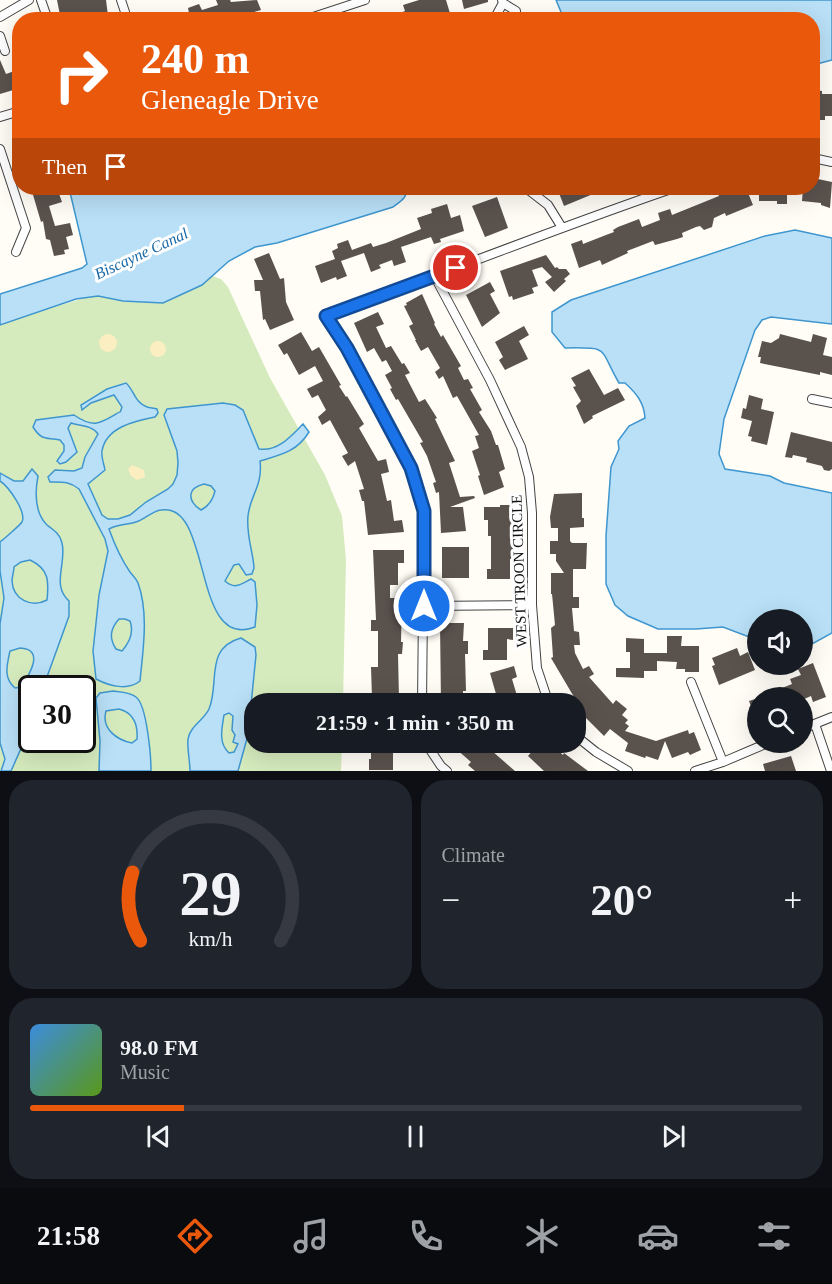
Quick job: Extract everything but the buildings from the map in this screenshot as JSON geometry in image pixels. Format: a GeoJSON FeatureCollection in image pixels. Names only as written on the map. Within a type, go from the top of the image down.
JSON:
{"type":"FeatureCollection","features":[{"type":"Feature","properties":{"kind":"street"},"geometry":{"type":"LineString","coordinates":[[0,17],[29,0]]}},
{"type":"Feature","properties":{"kind":"street"},"geometry":{"type":"LineString","coordinates":[[121,0],[124,12]]}},
{"type":"Feature","properties":{"kind":"street"},"geometry":{"type":"LineString","coordinates":[[328,12],[365,0]]}},
{"type":"Feature","properties":{"kind":"street"},"geometry":{"type":"LineString","coordinates":[[503,2],[516,12]]}},
{"type":"Feature","properties":{"kind":"street"},"geometry":{"type":"LineString","coordinates":[[0,36],[5,51]]}},
{"type":"Feature","properties":{"kind":"street"},"geometry":{"type":"LineString","coordinates":[[0,149],[12,185]]}},
{"type":"Feature","properties":{"kind":"street"},"geometry":{"type":"LineString","coordinates":[[15,195],[26,228],[16,252]]}},
{"type":"Feature","properties":{"kind":"street"},"geometry":{"type":"LineString","coordinates":[[535,195],[548,205],[561,226]]}},
{"type":"Feature","properties":{"kind":"street"},"geometry":{"type":"LineString","coordinates":[[422,693],[424,511],[411,468],[347,348],[326,316],[435,277],[561,226],[653,195]]}},
{"type":"Feature","properties":{"kind":"street","name":"WEST TROON CIRCLE"},"geometry":{"type":"LineString","coordinates":[[435,277],[490,380],[521,447],[529,477],[532,513],[532,605],[537,668],[545,693]]}},
{"type":"Feature","properties":{"kind":"street"},"geometry":{"type":"LineString","coordinates":[[812,399],[832,403]]}},
{"type":"Feature","properties":{"kind":"street"},"geometry":{"type":"LineString","coordinates":[[424,606],[532,605]]}},
{"type":"Feature","properties":{"kind":"street"},"geometry":{"type":"LineString","coordinates":[[691,682],[723,762]]}},
{"type":"Feature","properties":{"kind":"street"},"geometry":{"type":"LineString","coordinates":[[831,771],[814,724],[832,717]]}},
{"type":"Feature","properties":{"kind":"street"},"geometry":{"type":"LineString","coordinates":[[586,744],[628,771]]}},
{"type":"Feature","properties":{"kind":"street"},"geometry":{"type":"LineString","coordinates":[[695,771],[747,752]]}},
{"type":"Feature","properties":{"kind":"street"},"geometry":{"type":"LineString","coordinates":[[432,753],[442,769]]}},
{"type":"Feature","properties":{"kind":"green space"},"geometry":{"type":"Polygon","coordinates":[[[204,273],[221,279],[228,287],[270,378],[325,475],[342,516],[346,560],[343,693],[244,693],[244,753],[342,753],[341,771],[0,771],[0,323],[112,290],[204,273]]]}},
{"type":"Feature","properties":{"kind":"sand"},"geometry":{"type":"Polygon","coordinates":[[[108,334],[114,337],[117,343],[114,349],[108,352],[102,349],[99,343],[102,337],[108,334]]]}},
{"type":"Feature","properties":{"kind":"sand"},"geometry":{"type":"Polygon","coordinates":[[[155,341],[161,341],[166,349],[164,355],[155,357],[150,352],[150,346],[155,341]]]}},
{"type":"Feature","properties":{"kind":"sand"},"geometry":{"type":"Polygon","coordinates":[[[132,465],[144,470],[145,477],[137,480],[131,476],[128,469],[132,465]]]}},
{"type":"Feature","properties":{"kind":"water"},"geometry":{"type":"Polygon","coordinates":[[[556,0],[832,0],[832,60],[820,63],[820,12],[561,12],[556,0]]]}},
{"type":"Feature","properties":{"kind":"water","name":"Biscayne Canal"},"geometry":{"type":"Polygon","coordinates":[[[71,195],[406,195],[393,207],[277,243],[255,247],[229,261],[202,285],[163,303],[123,301],[98,296],[76,299],[0,325],[0,294],[82,268],[87,264],[71,195]]]}},
{"type":"Feature","properties":{"kind":"water"},"geometry":{"type":"Polygon","coordinates":[[[795,230],[832,238],[832,324],[771,317],[762,320],[755,330],[724,419],[719,454],[725,469],[770,476],[784,483],[832,493],[832,633],[813,643],[813,609],[747,609],[747,636],[723,627],[658,629],[628,616],[615,605],[606,584],[606,536],[611,467],[619,449],[618,441],[629,426],[645,418],[643,407],[639,398],[625,383],[619,383],[601,352],[590,348],[565,348],[552,332],[552,312],[571,300],[765,236],[795,230]]]}},
{"type":"Feature","properties":{"kind":"water"},"geometry":{"type":"Polygon","coordinates":[[[126,383],[140,403],[157,409],[158,413],[155,417],[122,426],[109,436],[105,443],[102,458],[105,470],[88,484],[102,515],[108,519],[130,515],[173,484],[177,475],[178,463],[177,451],[164,415],[167,409],[223,403],[235,405],[243,410],[259,449],[278,446],[303,424],[309,432],[293,448],[260,461],[260,477],[248,516],[254,568],[252,574],[246,575],[239,564],[234,565],[225,581],[235,586],[251,579],[255,582],[257,605],[255,627],[235,629],[221,618],[211,599],[189,528],[177,513],[161,510],[139,521],[109,529],[115,545],[138,583],[143,607],[144,632],[140,681],[124,687],[96,679],[93,651],[99,595],[108,551],[105,539],[79,489],[69,483],[50,482],[48,477],[55,470],[74,471],[82,468],[85,457],[98,434],[89,427],[71,423],[68,428],[77,452],[66,462],[60,464],[57,461],[64,451],[64,445],[60,440],[42,436],[33,427],[36,420],[74,415],[86,422],[96,423],[120,412],[122,407],[114,395],[91,403],[82,410],[81,405],[107,389],[126,383]],[[204,484],[194,488],[192,492],[193,503],[201,510],[213,497],[215,491],[211,486],[204,484]],[[119,619],[112,630],[112,641],[116,649],[122,651],[129,640],[132,629],[130,621],[119,619]]]}},
{"type":"Feature","properties":{"kind":"water"},"geometry":{"type":"Polygon","coordinates":[[[32,469],[38,476],[36,495],[40,514],[61,540],[63,551],[60,581],[64,595],[69,601],[69,616],[48,675],[28,675],[34,657],[28,649],[20,648],[10,651],[7,676],[11,684],[18,688],[19,753],[11,771],[1,771],[5,759],[0,743],[0,624],[4,598],[0,571],[0,542],[21,524],[23,518],[16,500],[0,481],[0,473],[14,481],[23,481],[32,469]],[[30,560],[14,567],[13,588],[24,601],[30,603],[47,600],[46,576],[41,567],[30,560]]]}},
{"type":"Feature","properties":{"kind":"water"},"geometry":{"type":"Polygon","coordinates":[[[241,638],[255,647],[252,693],[244,693],[244,749],[238,771],[190,771],[189,734],[209,709],[215,668],[222,650],[229,643],[241,638]],[[229,713],[224,715],[222,740],[229,753],[234,752],[238,744],[233,742],[235,735],[232,730],[233,716],[229,713]]]}},
{"type":"Feature","properties":{"kind":"water"},"geometry":{"type":"Polygon","coordinates":[[[125,692],[134,695],[140,702],[148,732],[151,771],[99,771],[100,741],[96,698],[100,693],[125,692]],[[119,709],[106,711],[105,717],[112,733],[132,743],[137,739],[137,729],[128,713],[119,709]]]}},
{"type":"Feature","properties":{"kind":"route"},"geometry":{"type":"LineString","coordinates":[[424,606],[424,511],[411,468],[347,348],[326,316],[456,268]]}}]}
